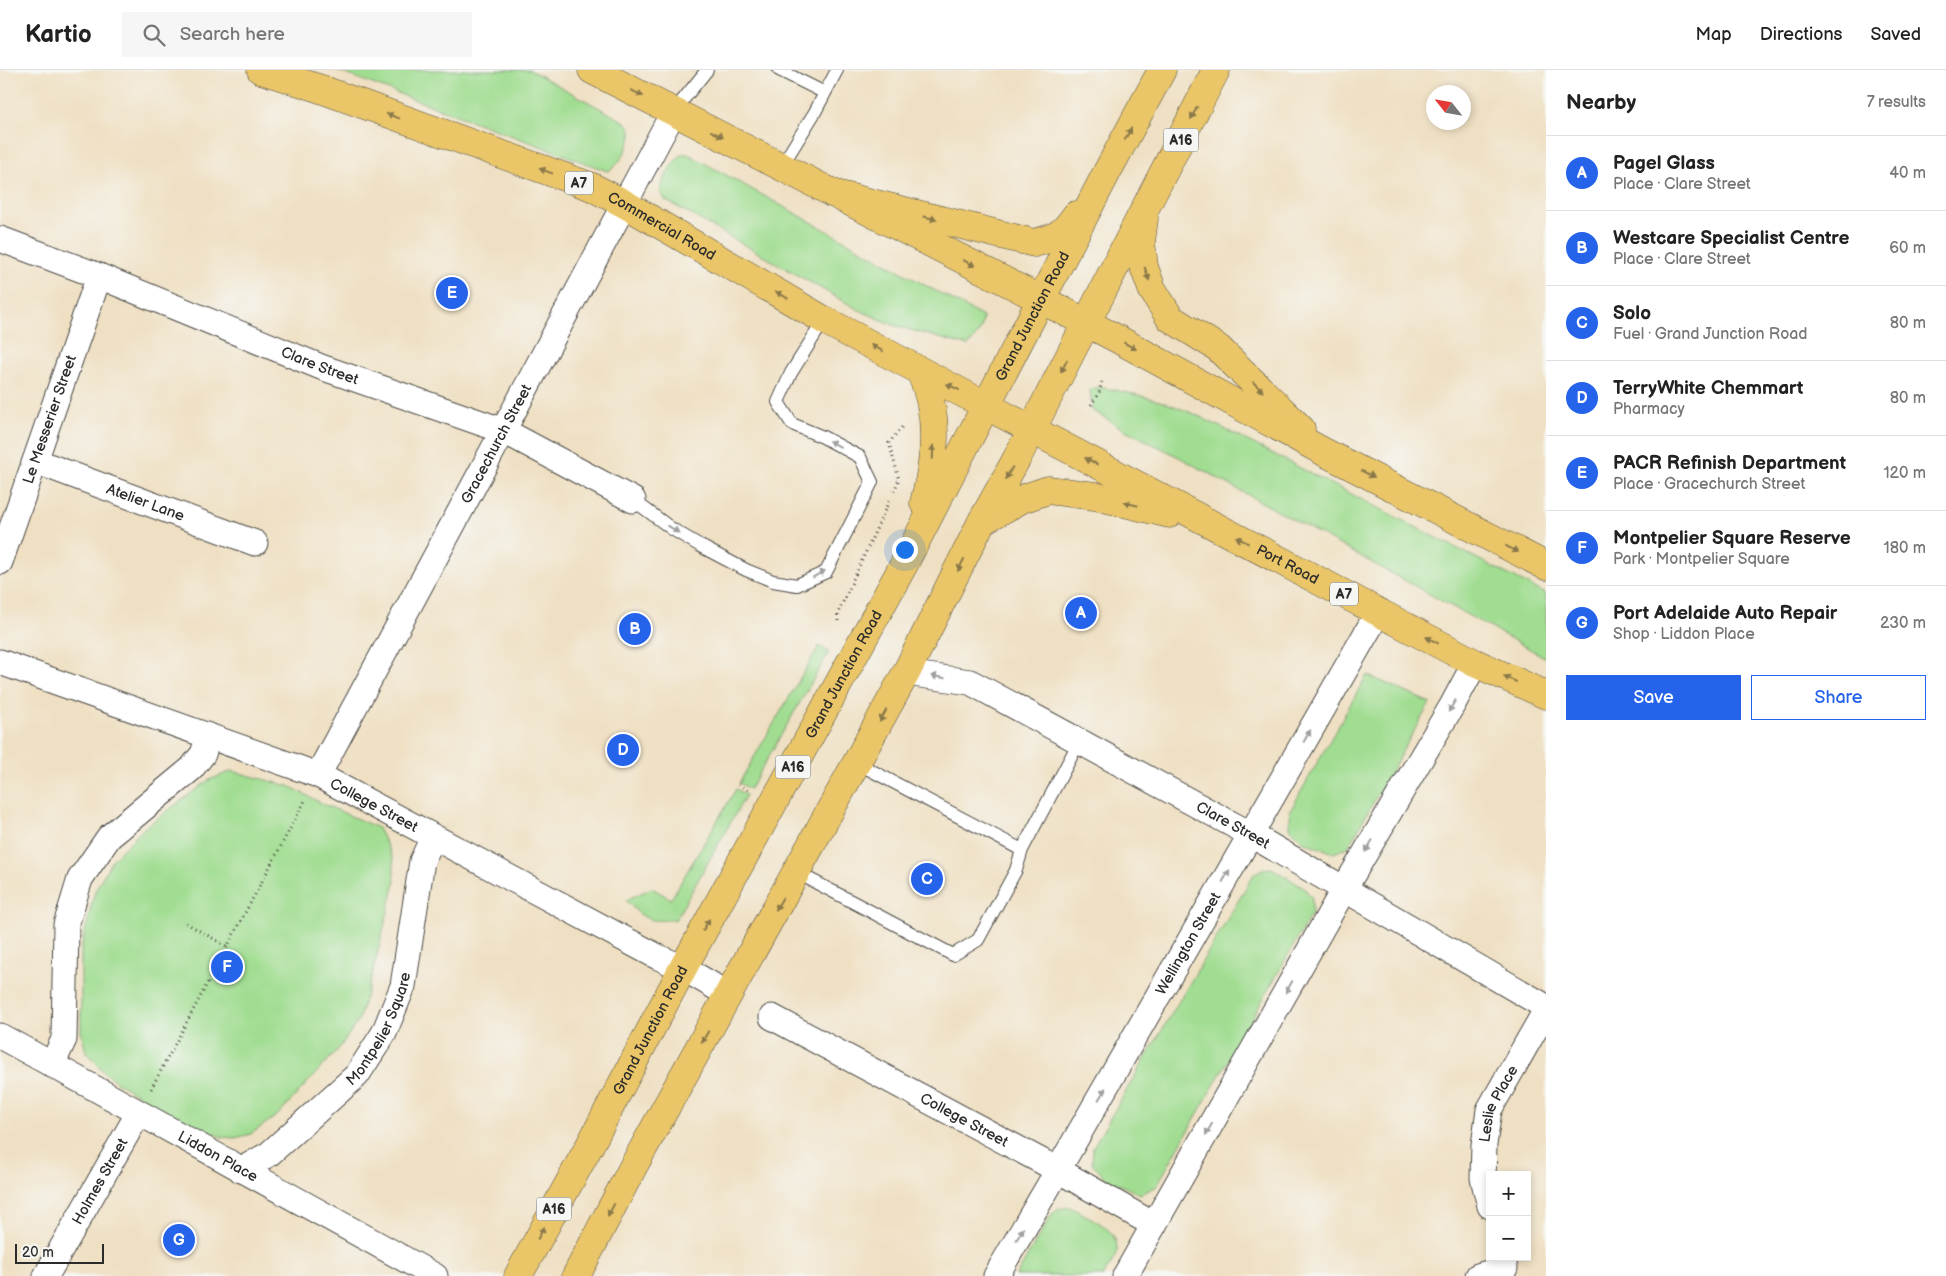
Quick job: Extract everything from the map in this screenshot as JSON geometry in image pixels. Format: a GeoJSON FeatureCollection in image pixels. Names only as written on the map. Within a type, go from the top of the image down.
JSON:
{"type":"FeatureCollection","features":[{"type":"Feature","properties":{"kind":"main road","name":"Commercial Road"},"geometry":{"type":"LineString","coordinates":[[262,70],[583,184],[623,203],[824,320],[986,405]]}},
{"type":"Feature","properties":{"kind":"main road"},"geometry":{"type":"LineString","coordinates":[[592,70],[1087,323],[1324,452],[1546,566]]}},
{"type":"Feature","properties":{"kind":"main road","name":"Grand Junction Road"},"geometry":{"type":"LineString","coordinates":[[518,1276],[682,968],[903,566],[1040,299],[1162,70]]}},
{"type":"Feature","properties":{"kind":"main road","name":"A16"},"geometry":{"type":"LineString","coordinates":[[576,1276],[633,1167],[906,673],[982,521],[1087,323],[1216,70]]}},
{"type":"Feature","properties":{"kind":"main road"},"geometry":{"type":"LineString","coordinates":[[832,193],[1034,243],[1053,239],[1066,230],[1107,172]]}},
{"type":"Feature","properties":{"kind":"main road"},"geometry":{"type":"LineString","coordinates":[[1145,209],[1141,242],[1144,267],[1152,289],[1170,318],[1218,348],[1324,452]]}},
{"type":"Feature","properties":{"kind":"main road"},"geometry":{"type":"LineString","coordinates":[[903,566],[919,520],[932,473],[934,421],[931,400],[920,371]]}},
{"type":"Feature","properties":{"kind":"main road","name":"A7"},"geometry":{"type":"LineString","coordinates":[[986,405],[1032,429]]}},
{"type":"Feature","properties":{"kind":"main road","name":"Port Road"},"geometry":{"type":"LineString","coordinates":[[1032,429],[1475,663],[1546,696]]}},
{"type":"Feature","properties":{"kind":"main road"},"geometry":{"type":"LineString","coordinates":[[982,521],[1022,499],[1048,490],[1095,496],[1212,524]]}},
{"type":"Feature","properties":{"kind":"street","name":"Gracechurch Street"},"geometry":{"type":"LineString","coordinates":[[318,775],[674,111]]}},
{"type":"Feature","properties":{"kind":"street","name":"Clare Street"},"geometry":{"type":"LineString","coordinates":[[0,240],[99,276],[320,367],[504,431],[633,500]]}},
{"type":"Feature","properties":{"kind":"street","name":"Le Messerier Street"},"geometry":{"type":"LineString","coordinates":[[0,562],[99,276]]}},
{"type":"Feature","properties":{"kind":"street","name":"Atelier Lane"},"geometry":{"type":"LineString","coordinates":[[35,462],[255,542]]}},
{"type":"Feature","properties":{"kind":"street","name":"Wellington Street"},"geometry":{"type":"LineString","coordinates":[[996,1276],[1379,611]]}},
{"type":"Feature","properties":{"kind":"street","name":"College Street"},"geometry":{"type":"LineString","coordinates":[[0,662],[318,775],[650,953],[682,968],[729,995]]}},
{"type":"Feature","properties":{"kind":"street"},"geometry":{"type":"LineString","coordinates":[[1125,1276],[1344,889],[1453,704],[1475,663]]}},
{"type":"Feature","properties":{"kind":"street","name":"Clare Street"},"geometry":{"type":"LineString","coordinates":[[906,673],[970,682],[1250,834],[1546,1009]]}},
{"type":"Feature","properties":{"kind":"street"},"geometry":{"type":"LineString","coordinates":[[52,1066],[64,1039],[66,925],[80,879],[109,837],[191,769],[203,754],[210,736]]}},
{"type":"Feature","properties":{"kind":"street","name":"Montpelier Square"},"geometry":{"type":"LineString","coordinates":[[241,1170],[268,1154],[357,1075],[384,1033],[403,986],[422,861],[433,837]]}},
{"type":"Feature","properties":{"kind":"street","name":"Leslie Place"},"geometry":{"type":"LineString","coordinates":[[1486,1190],[1483,1178],[1484,1145],[1489,1110],[1546,1009]]}},
{"type":"Feature","properties":{"kind":"street","name":"College Street"},"geometry":{"type":"LineString","coordinates":[[772,1017],[1058,1170],[1154,1225]]}},
{"type":"Feature","properties":{"kind":"street","name":"Liddon Place"},"geometry":{"type":"LineString","coordinates":[[0,1036],[138,1114],[435,1276]]}},
{"type":"Feature","properties":{"kind":"street","name":"Holmes Street"},"geometry":{"type":"LineString","coordinates":[[46,1276],[138,1114]]}},
{"type":"Feature","properties":{"kind":"street"},"geometry":{"type":"LineString","coordinates":[[1478,1276],[1505,1267]]}},
{"type":"Feature","properties":{"kind":"lane"},"geometry":{"type":"LineString","coordinates":[[674,111],[706,70]]}},
{"type":"Feature","properties":{"kind":"lane"},"geometry":{"type":"LineString","coordinates":[[780,70],[825,93]]}},
{"type":"Feature","properties":{"kind":"lane"},"geometry":{"type":"LineString","coordinates":[[781,167],[837,70]]}},
{"type":"Feature","properties":{"kind":"lane"},"geometry":{"type":"LineString","coordinates":[[633,500],[672,529],[704,548],[746,570],[773,581],[797,585],[826,572],[872,482],[860,457],[792,424],[778,402],[791,373],[824,320]]}},
{"type":"Feature","properties":{"kind":"lane"},"geometry":{"type":"LineString","coordinates":[[796,872],[953,956],[978,940],[1016,870],[1022,850],[1079,742]]}},
{"type":"Feature","properties":{"kind":"lane"},"geometry":{"type":"LineString","coordinates":[[857,763],[1022,850]]}},
{"type":"Feature","properties":{"kind":"path"},"geometry":{"type":"LineString","coordinates":[[1090,405],[1099,393],[1102,381]]}},
{"type":"Feature","properties":{"kind":"path"},"geometry":{"type":"LineString","coordinates":[[138,1114],[318,775]]}},
{"type":"Feature","properties":{"kind":"path"},"geometry":{"type":"LineString","coordinates":[[186,923],[228,947]]}},
{"type":"Feature","properties":{"kind":"green space"},"geometry":{"type":"Polygon","coordinates":[[[335,70],[530,70],[625,122],[629,126],[631,137],[620,161],[616,166],[607,171],[335,70]]]}},
{"type":"Feature","properties":{"kind":"green space"},"geometry":{"type":"Polygon","coordinates":[[[682,154],[688,154],[983,317],[982,326],[978,333],[968,346],[893,325],[859,310],[665,200],[660,191],[671,166],[682,154]]]}},
{"type":"Feature","properties":{"kind":"green space"},"geometry":{"type":"Polygon","coordinates":[[[1099,387],[1158,400],[1194,414],[1546,594],[1546,658],[1177,456],[1125,430],[1092,410],[1090,389],[1099,387]]]}},
{"type":"Feature","properties":{"kind":"green space"},"geometry":{"type":"Polygon","coordinates":[[[819,646],[829,652],[750,789],[739,783],[819,646]]]}},
{"type":"Feature","properties":{"kind":"green space"},"geometry":{"type":"Polygon","coordinates":[[[1367,675],[1430,703],[1348,847],[1334,853],[1304,842],[1290,828],[1290,811],[1367,675]]]}},
{"type":"Feature","properties":{"kind":"green space"},"geometry":{"type":"Polygon","coordinates":[[[232,771],[289,786],[321,803],[378,828],[393,858],[395,883],[369,987],[358,1021],[340,1047],[279,1114],[251,1134],[235,1138],[221,1137],[169,1113],[119,1084],[105,1073],[86,1052],[81,1031],[81,948],[95,891],[112,860],[143,829],[209,780],[232,771]]]}},
{"type":"Feature","properties":{"kind":"green space"},"geometry":{"type":"Polygon","coordinates":[[[736,789],[746,795],[676,919],[654,920],[637,912],[626,900],[652,888],[671,899],[736,789]]]}},
{"type":"Feature","properties":{"kind":"green space"},"geometry":{"type":"Polygon","coordinates":[[[1272,868],[1304,888],[1312,898],[1312,913],[1156,1187],[1140,1194],[1105,1178],[1092,1163],[1093,1147],[1254,874],[1262,869],[1272,868]]]}},
{"type":"Feature","properties":{"kind":"green space"},"geometry":{"type":"Polygon","coordinates":[[[1070,1207],[1101,1224],[1113,1235],[1117,1251],[1103,1276],[1016,1276],[1052,1214],[1059,1209],[1070,1207]]]}},
{"type":"Feature","properties":{"kind":"place","name":"PACR Refinish Department"},"geometry":{"type":"Point","coordinates":[452,293]}},
{"type":"Feature","properties":{"kind":"place","name":"Pagel Glass"},"geometry":{"type":"Point","coordinates":[1081,613]}},
{"type":"Feature","properties":{"kind":"place","name":"Westcare Specialist Centre"},"geometry":{"type":"Point","coordinates":[635,629]}},
{"type":"Feature","properties":{"kind":"place","name":"TerryWhite Chemmart"},"geometry":{"type":"Point","coordinates":[623,750]}},
{"type":"Feature","properties":{"kind":"place","name":"Solo"},"geometry":{"type":"Point","coordinates":[927,879]}},
{"type":"Feature","properties":{"kind":"place","name":"Montpelier Square Reserve"},"geometry":{"type":"Point","coordinates":[227,967]}},
{"type":"Feature","properties":{"kind":"place","name":"Port Adelaide Auto Repair"},"geometry":{"type":"Point","coordinates":[179,1240]}}]}
